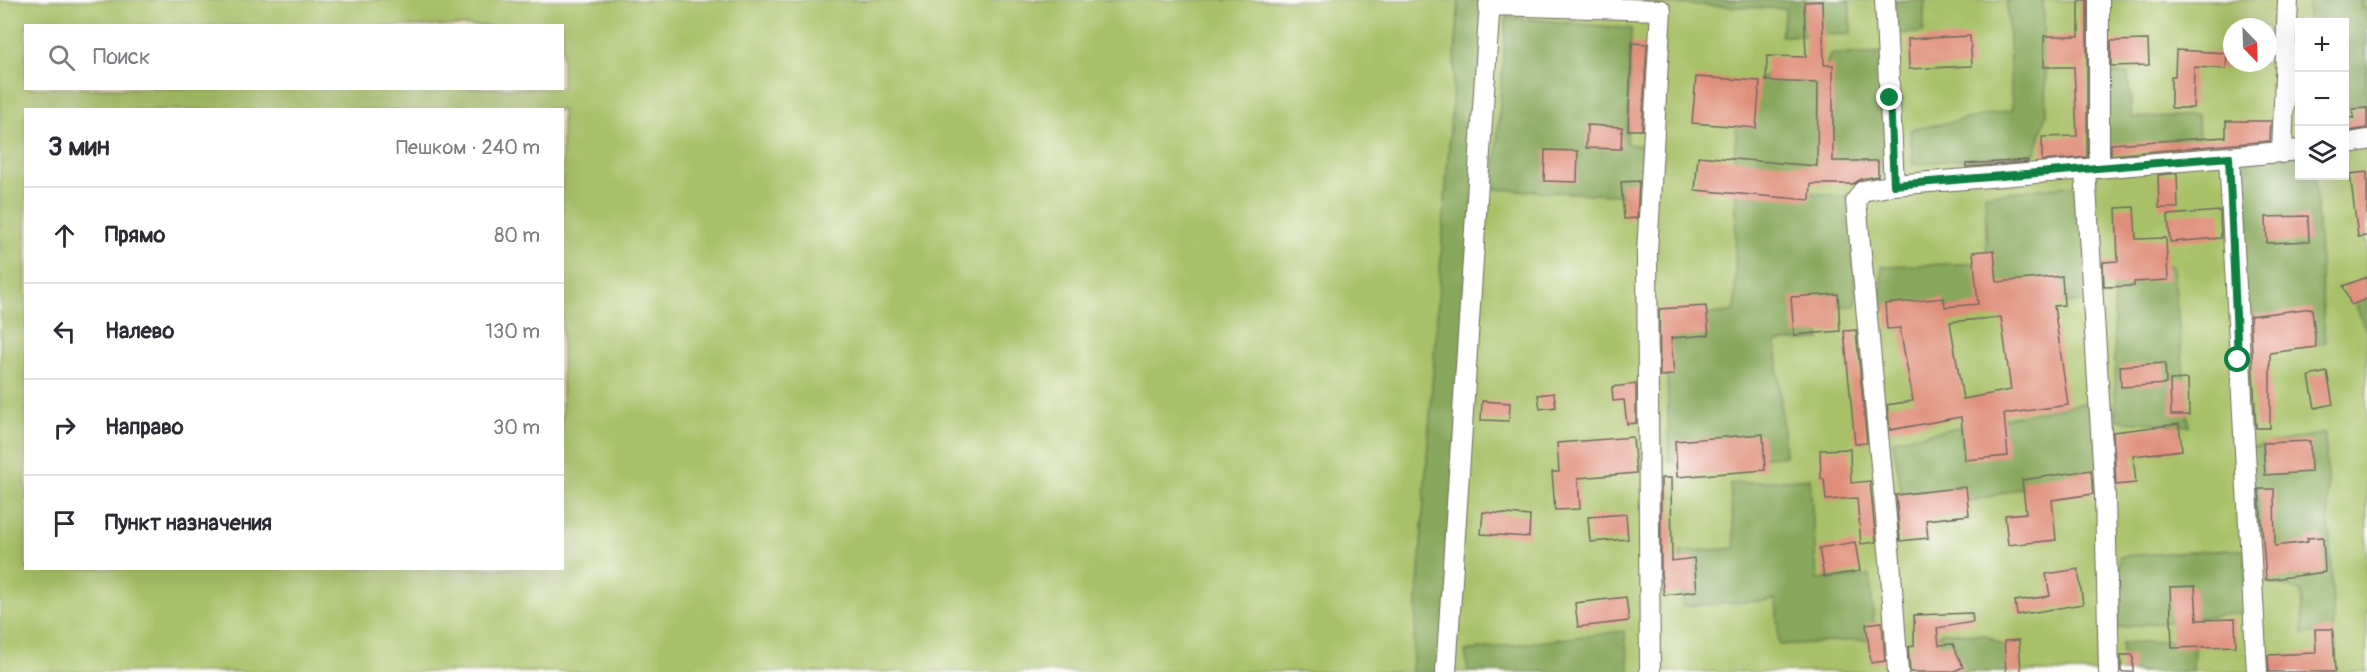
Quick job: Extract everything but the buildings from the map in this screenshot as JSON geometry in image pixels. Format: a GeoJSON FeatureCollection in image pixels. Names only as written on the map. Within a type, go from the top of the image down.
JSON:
{"type":"FeatureCollection","features":[{"type":"Feature","properties":{"kind":"street"},"geometry":{"type":"LineString","coordinates":[[1885,0],[1894,185]]}},
{"type":"Feature","properties":{"kind":"street"},"geometry":{"type":"LineString","coordinates":[[2099,0],[2092,169],[2105,496],[2109,672]]}},
{"type":"Feature","properties":{"kind":"street"},"geometry":{"type":"LineString","coordinates":[[1899,672],[1856,201],[1863,191],[1894,185],[2291,152],[2288,0]]}},
{"type":"Feature","properties":{"kind":"street"},"geometry":{"type":"LineString","coordinates":[[1446,672],[1490,2],[1661,10],[1647,253],[1650,672]]}},
{"type":"Feature","properties":{"kind":"street"},"geometry":{"type":"LineString","coordinates":[[2349,143],[2367,140]]}},
{"type":"Feature","properties":{"kind":"street"},"geometry":{"type":"LineString","coordinates":[[2229,157],[2257,672]]}},
{"type":"Feature","properties":{"kind":"green space"},"geometry":{"type":"Polygon","coordinates":[[[0,0],[2367,0],[2367,672],[0,672],[0,0]]]}},
{"type":"Feature","properties":{"kind":"green space"},"geometry":{"type":"Polygon","coordinates":[[[1459,0],[1490,0],[1447,672],[1412,672],[1459,0]]]}},
{"type":"Feature","properties":{"kind":"green space"},"geometry":{"type":"Polygon","coordinates":[[[1583,0],[1849,0],[1851,34],[1781,36],[1786,9],[1583,0]]]}},
{"type":"Feature","properties":{"kind":"green space"},"geometry":{"type":"Polygon","coordinates":[[[1895,0],[1925,0],[1923,32],[1897,34],[1895,0]]]}},
{"type":"Feature","properties":{"kind":"green space"},"geometry":{"type":"Polygon","coordinates":[[[2007,0],[2043,0],[2047,113],[2035,153],[1913,164],[1910,130],[2012,110],[2007,0]]]}},
{"type":"Feature","properties":{"kind":"green space"},"geometry":{"type":"Polygon","coordinates":[[[2309,0],[2363,0],[2362,8],[2367,8],[2367,104],[2349,106],[2349,18],[2307,18],[2309,0]]]}},
{"type":"Feature","properties":{"kind":"green space"},"geometry":{"type":"Polygon","coordinates":[[[1506,17],[1631,29],[1627,144],[1644,146],[1645,178],[1636,196],[1494,189],[1506,17]]]}},
{"type":"Feature","properties":{"kind":"green space"},"geometry":{"type":"Polygon","coordinates":[[[1830,54],[1884,54],[1891,175],[1733,170],[1739,98],[1772,69],[1823,75],[1830,54]]]}},
{"type":"Feature","properties":{"kind":"green space"},"geometry":{"type":"Polygon","coordinates":[[[2109,74],[2128,74],[2132,118],[2198,115],[2199,147],[2106,154],[2109,74]]]}},
{"type":"Feature","properties":{"kind":"green space"},"geometry":{"type":"Polygon","coordinates":[[[2295,155],[2295,180],[2315,180],[2325,343],[2245,353],[2231,158],[2295,155]]]}},
{"type":"Feature","properties":{"kind":"green space"},"geometry":{"type":"Polygon","coordinates":[[[2084,184],[2091,302],[1879,309],[1882,266],[1987,263],[1985,195],[2084,184]]]}},
{"type":"Feature","properties":{"kind":"green space"},"geometry":{"type":"Polygon","coordinates":[[[1736,186],[1852,197],[1856,306],[1818,307],[1820,340],[1776,342],[1785,456],[1669,462],[1666,320],[1735,311],[1736,186]]]}},
{"type":"Feature","properties":{"kind":"green space"},"geometry":{"type":"Polygon","coordinates":[[[2173,265],[2189,426],[2116,420],[2113,270],[2173,265]]]}},
{"type":"Feature","properties":{"kind":"green space"},"geometry":{"type":"Polygon","coordinates":[[[2367,294],[2367,333],[2353,298],[2367,294]]]}},
{"type":"Feature","properties":{"kind":"green space"},"geometry":{"type":"Polygon","coordinates":[[[2094,401],[2101,468],[1906,518],[1893,440],[2094,401]]]}},
{"type":"Feature","properties":{"kind":"green space"},"geometry":{"type":"Polygon","coordinates":[[[2325,433],[2334,631],[2303,635],[2301,591],[2253,579],[2248,448],[2325,433]]]}},
{"type":"Feature","properties":{"kind":"green space"},"geometry":{"type":"Polygon","coordinates":[[[1810,478],[1817,579],[1870,576],[1875,639],[1779,645],[1776,600],[1683,606],[1680,552],[1735,548],[1730,484],[1810,478]]]}},
{"type":"Feature","properties":{"kind":"green space"},"geometry":{"type":"Polygon","coordinates":[[[2245,549],[2245,612],[2117,628],[2120,556],[2245,549]]]}},
{"type":"Feature","properties":{"kind":"green space"},"geometry":{"type":"Polygon","coordinates":[[[1624,631],[1630,672],[1468,672],[1465,651],[1624,631]]]}},
{"type":"Feature","properties":{"kind":"green space"},"geometry":{"type":"Polygon","coordinates":[[[1942,632],[1985,635],[2011,650],[2012,672],[1913,672],[1912,659],[1942,632]]]}},
{"type":"Feature","properties":{"kind":"green space"},"geometry":{"type":"Polygon","coordinates":[[[2194,640],[2193,672],[2122,672],[2122,643],[2194,640]]]}},
{"type":"Feature","properties":{"kind":"route"},"geometry":{"type":"LineString","coordinates":[[1890,98],[1894,185],[2229,157],[2238,360]]}}]}
